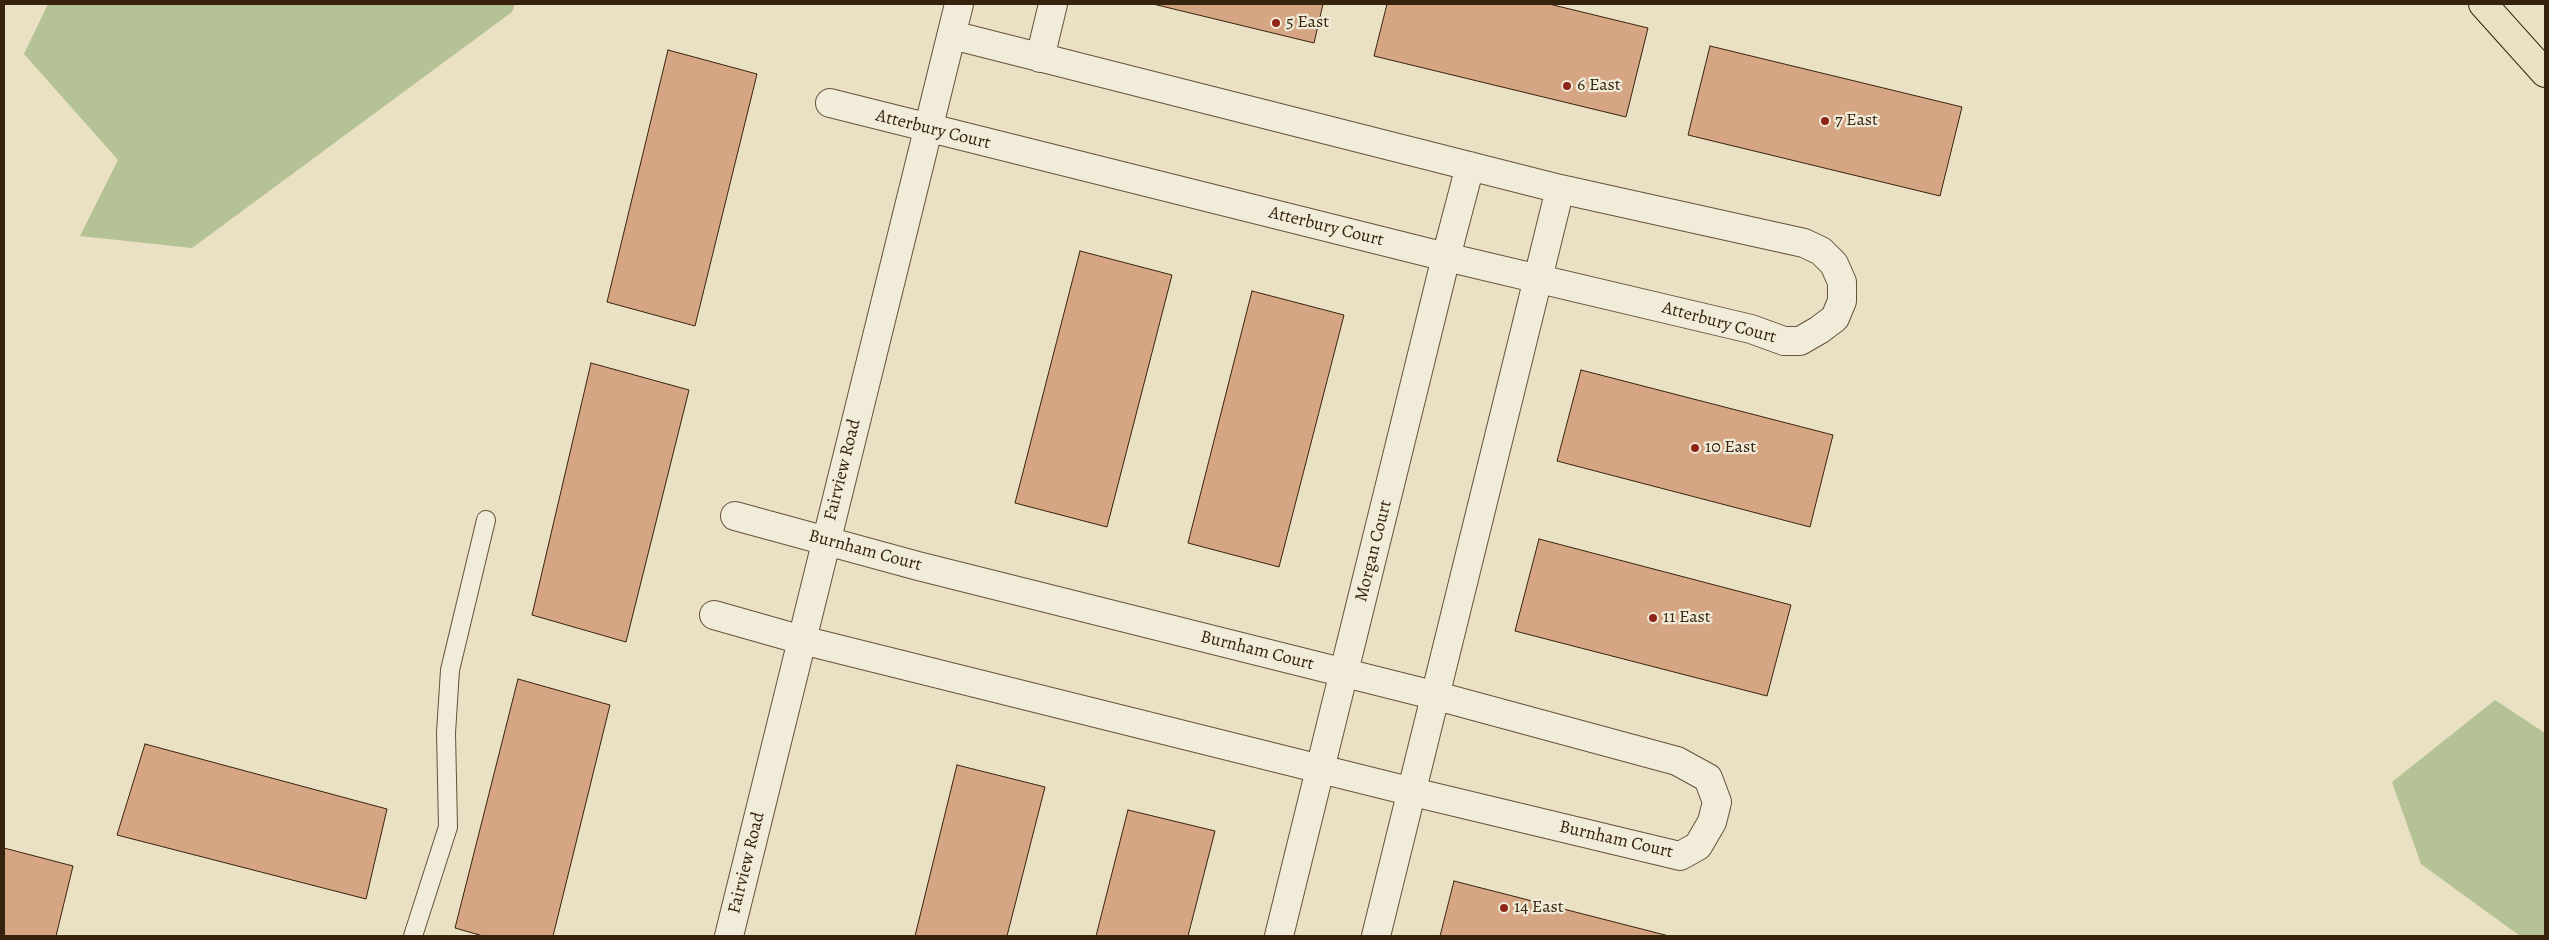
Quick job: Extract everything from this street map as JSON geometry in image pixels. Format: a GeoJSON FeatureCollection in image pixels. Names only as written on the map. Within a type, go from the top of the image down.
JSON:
{"type":"FeatureCollection","features":[{"type":"Feature","properties":{"kind":"main road"},"geometry":{"type":"LineString","coordinates":[[2483,4],[2545,73]]}},
{"type":"Feature","properties":{"kind":"street","name":"Fairview Road"},"geometry":{"type":"LineString","coordinates":[[729,936],[959,4]]}},
{"type":"Feature","properties":{"kind":"street"},"geometry":{"type":"LineString","coordinates":[[1040,58],[1053,4]]}},
{"type":"Feature","properties":{"kind":"street","name":"Atterbury Court"},"geometry":{"type":"LineString","coordinates":[[830,103],[927,129],[1446,257],[1751,329],[1784,341],[1800,341],[1819,330],[1835,318],[1842,301],[1842,282],[1834,264],[1821,251],[1804,244],[1560,189],[952,35]]}},
{"type":"Feature","properties":{"kind":"street","name":"Morgan Court"},"geometry":{"type":"LineString","coordinates":[[1279,936],[1470,166]]}},
{"type":"Feature","properties":{"kind":"street"},"geometry":{"type":"LineString","coordinates":[[1376,936],[1560,189]]}},
{"type":"Feature","properties":{"kind":"street","name":"Burnham Court"},"geometry":{"type":"LineString","coordinates":[[714,615],[802,640],[1413,792],[1680,856],[1698,846],[1712,822],[1717,802],[1708,778],[1677,761],[1436,696],[825,541],[735,516]]}},
{"type":"Feature","properties":{"kind":"lane"},"geometry":{"type":"LineString","coordinates":[[412,936],[448,827],[446,733],[450,670],[486,520]]}},
{"type":"Feature","properties":{"kind":"green space"},"geometry":{"type":"Polygon","coordinates":[[[48,4],[515,4],[512,12],[192,248],[80,236],[118,160],[24,54],[48,4]]]}},
{"type":"Feature","properties":{"kind":"green space"},"geometry":{"type":"Polygon","coordinates":[[[2495,700],[2545,733],[2545,936],[2520,936],[2421,864],[2392,782],[2495,700]]]}},
{"type":"Feature","properties":{"kind":"building","name":"5 East"},"geometry":{"type":"Polygon","coordinates":[[[1153,4],[1323,4],[1314,43],[1153,4]]]}},
{"type":"Feature","properties":{"kind":"building","name":"6 East"},"geometry":{"type":"Polygon","coordinates":[[[1387,4],[1549,4],[1648,28],[1626,117],[1374,56],[1387,4]]]}},
{"type":"Feature","properties":{"kind":"building","name":"7 East"},"geometry":{"type":"Polygon","coordinates":[[[1710,46],[1962,107],[1940,196],[1688,135],[1710,46]]]}},
{"type":"Feature","properties":{"kind":"building"},"geometry":{"type":"Polygon","coordinates":[[[668,50],[757,74],[695,326],[607,302],[668,50]]]}},
{"type":"Feature","properties":{"kind":"building"},"geometry":{"type":"Polygon","coordinates":[[[1080,251],[1172,275],[1107,527],[1015,503],[1080,251]]]}},
{"type":"Feature","properties":{"kind":"building"},"geometry":{"type":"Polygon","coordinates":[[[1252,291],[1344,315],[1279,567],[1188,543],[1252,291]]]}},
{"type":"Feature","properties":{"kind":"building"},"geometry":{"type":"Polygon","coordinates":[[[591,363],[689,390],[626,642],[532,615],[591,363]]]}},
{"type":"Feature","properties":{"kind":"building","name":"10 East"},"geometry":{"type":"Polygon","coordinates":[[[1581,370],[1833,435],[1810,527],[1557,461],[1581,370]]]}},
{"type":"Feature","properties":{"kind":"building","name":"11 East"},"geometry":{"type":"Polygon","coordinates":[[[1539,539],[1791,605],[1767,696],[1515,631],[1539,539]]]}},
{"type":"Feature","properties":{"kind":"building"},"geometry":{"type":"Polygon","coordinates":[[[518,679],[610,705],[553,936],[483,936],[455,928],[518,679]]]}},
{"type":"Feature","properties":{"kind":"building"},"geometry":{"type":"Polygon","coordinates":[[[145,744],[387,809],[366,899],[117,835],[145,744]]]}},
{"type":"Feature","properties":{"kind":"building"},"geometry":{"type":"Polygon","coordinates":[[[957,765],[1045,787],[1007,936],[915,936],[957,765]]]}},
{"type":"Feature","properties":{"kind":"building"},"geometry":{"type":"Polygon","coordinates":[[[1128,810],[1215,831],[1188,936],[1096,936],[1128,810]]]}},
{"type":"Feature","properties":{"kind":"building"},"geometry":{"type":"Polygon","coordinates":[[[4,848],[73,866],[56,936],[4,936],[4,848]]]}},
{"type":"Feature","properties":{"kind":"building","name":"14 East"},"geometry":{"type":"Polygon","coordinates":[[[1454,881],[1669,936],[1440,936],[1454,881]]]}},
{"type":"Feature","properties":{"kind":"place","name":"5 East"},"geometry":{"type":"Point","coordinates":[1276,23]}},
{"type":"Feature","properties":{"kind":"place","name":"6 East"},"geometry":{"type":"Point","coordinates":[1567,86]}},
{"type":"Feature","properties":{"kind":"place","name":"7 East"},"geometry":{"type":"Point","coordinates":[1825,121]}},
{"type":"Feature","properties":{"kind":"place","name":"10 East"},"geometry":{"type":"Point","coordinates":[1695,448]}},
{"type":"Feature","properties":{"kind":"place","name":"11 East"},"geometry":{"type":"Point","coordinates":[1653,618]}},
{"type":"Feature","properties":{"kind":"place","name":"14 East"},"geometry":{"type":"Point","coordinates":[1504,908]}}]}
